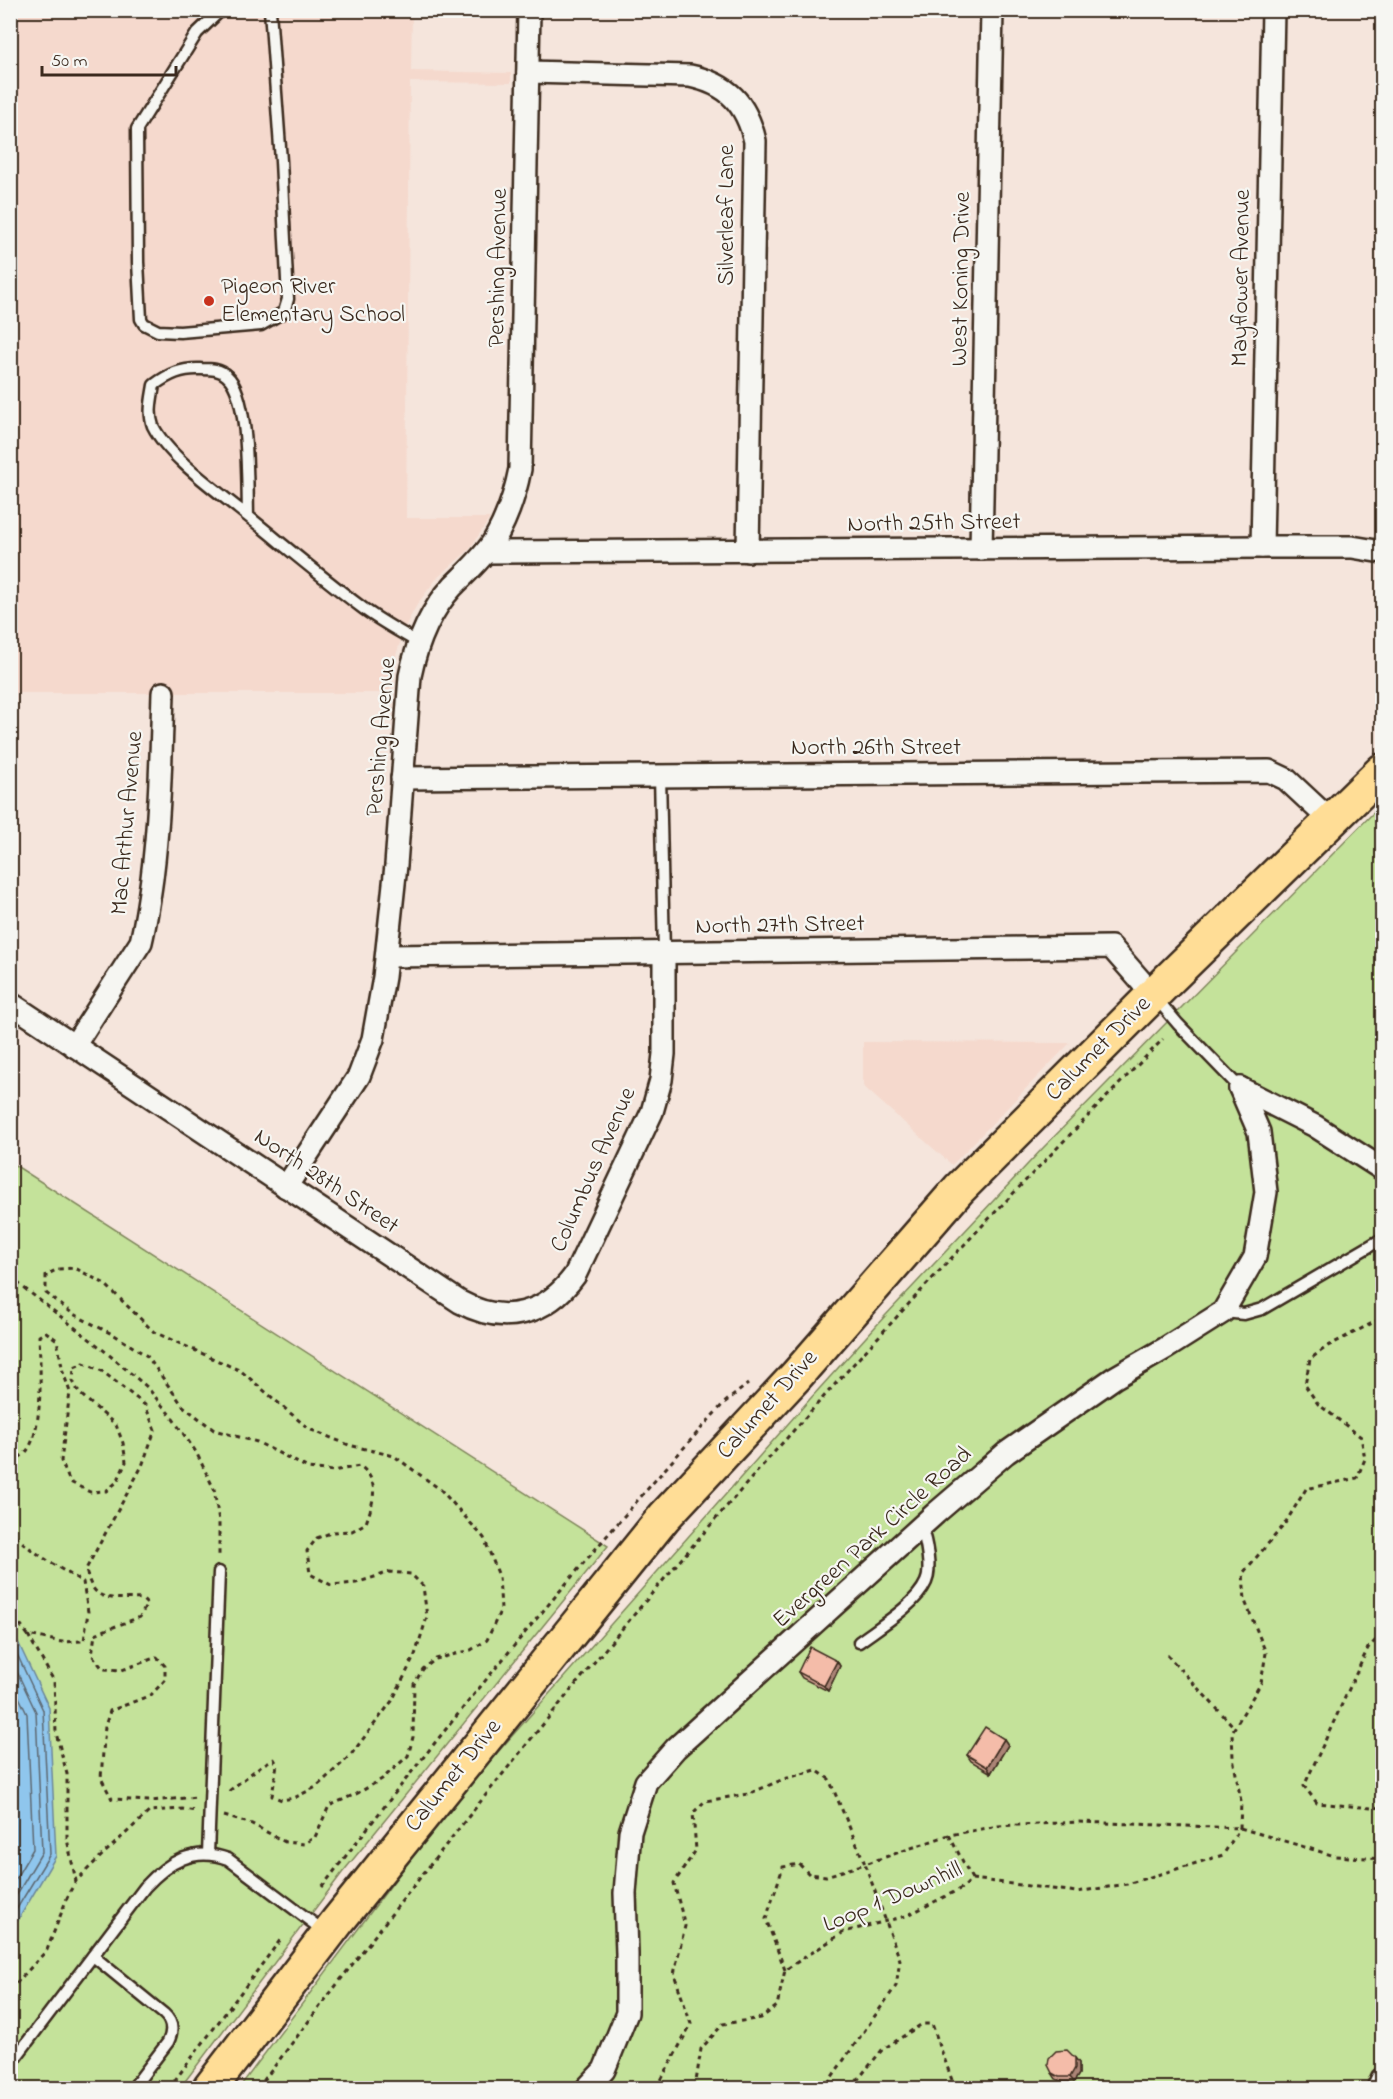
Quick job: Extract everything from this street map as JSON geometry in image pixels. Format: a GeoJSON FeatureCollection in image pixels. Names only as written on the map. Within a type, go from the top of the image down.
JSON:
{"type":"FeatureCollection","features":[{"type":"Feature","properties":{"kind":"main road","name":"Calumet Drive"},"geometry":{"type":"LineString","coordinates":[[210,2088],[327,1934],[664,1518],[796,1376],[959,1188],[1383,771]]}},
{"type":"Feature","properties":{"kind":"street","name":"Pershing Avenue"},"geometry":{"type":"LineString","coordinates":[[286,1187],[359,1076],[368,1056],[387,956],[410,676],[418,643],[438,605],[486,552],[506,519],[515,494],[520,469],[529,10]]}},
{"type":"Feature","properties":{"kind":"street","name":"West Koning Drive"},"geometry":{"type":"LineString","coordinates":[[981,549],[992,10]]}},
{"type":"Feature","properties":{"kind":"street","name":"Mayflower Avenue"},"geometry":{"type":"LineString","coordinates":[[1262,547],[1273,10]]}},
{"type":"Feature","properties":{"kind":"street","name":"Silverleaf Lane"},"geometry":{"type":"LineString","coordinates":[[528,72],[690,76],[705,79],[734,96],[751,125],[755,141],[748,551]]}},
{"type":"Feature","properties":{"kind":"street","name":"North 25th Street"},"geometry":{"type":"LineString","coordinates":[[486,552],[1352,547],[1383,552]]}},
{"type":"Feature","properties":{"kind":"street","name":"Mac Arthur Avenue"},"geometry":{"type":"LineString","coordinates":[[74,1046],[141,942],[146,924],[156,849],[163,693]]}},
{"type":"Feature","properties":{"kind":"street","name":"North 26th Street"},"geometry":{"type":"LineString","coordinates":[[402,778],[1269,771],[1286,779],[1331,821]]}},
{"type":"Feature","properties":{"kind":"street","name":"North 27th Street"},"geometry":{"type":"LineString","coordinates":[[387,956],[1111,947],[1153,995]]}},
{"type":"Feature","properties":{"kind":"street","name":"Columbus Avenue"},"geometry":{"type":"LineString","coordinates":[[560,1294],[575,1275],[652,1112],[661,1080],[664,1054],[664,953]]}},
{"type":"Feature","properties":{"kind":"street","name":"North 28th Street"},"geometry":{"type":"LineString","coordinates":[[10,1003],[471,1308],[488,1314],[522,1313],[542,1306],[560,1294]]}},
{"type":"Feature","properties":{"kind":"street","name":"Evergreen Park Circle Road"},"geometry":{"type":"LineString","coordinates":[[1240,1088],[1315,1126],[1383,1169]]}},
{"type":"Feature","properties":{"kind":"street","name":"Evergreen Park Circle Road"},"geometry":{"type":"LineString","coordinates":[[588,2088],[604,2070],[627,2013],[625,1893],[627,1859],[630,1832],[646,1782],[676,1748],[921,1527],[1006,1454],[1114,1378],[1223,1312],[1255,1257],[1266,1192],[1259,1132],[1240,1088]]}},
{"type":"Feature","properties":{"kind":"street"},"geometry":{"type":"LineString","coordinates":[[1378,2088],[1383,2079]]}},
{"type":"Feature","properties":{"kind":"lane"},"geometry":{"type":"LineString","coordinates":[[221,10],[197,33],[136,129],[141,319],[144,324],[158,331],[180,332],[261,325],[284,312],[288,299],[282,172],[270,10]]}},
{"type":"Feature","properties":{"kind":"lane"},"geometry":{"type":"LineString","coordinates":[[248,516],[244,430],[240,399],[228,376],[217,369],[177,370],[154,385],[150,406],[153,425],[168,446],[194,472],[248,516],[362,607],[418,643]]}},
{"type":"Feature","properties":{"kind":"lane"},"geometry":{"type":"LineString","coordinates":[[660,775],[664,953]]}},
{"type":"Feature","properties":{"kind":"lane","name":"Evergreen Park Circle Road"},"geometry":{"type":"LineString","coordinates":[[1153,995],[1240,1088]]}},
{"type":"Feature","properties":{"kind":"lane"},"geometry":{"type":"LineString","coordinates":[[1223,1312],[1244,1314],[1262,1309],[1383,1239]]}},
{"type":"Feature","properties":{"kind":"lane"},"geometry":{"type":"LineString","coordinates":[[859,1642],[916,1598],[927,1581],[927,1543],[921,1527]]}},
{"type":"Feature","properties":{"kind":"lane"},"geometry":{"type":"LineString","coordinates":[[208,1854],[219,1572]]}},
{"type":"Feature","properties":{"kind":"lane"},"geometry":{"type":"LineString","coordinates":[[10,2065],[145,1887],[159,1872],[186,1856],[208,1854],[233,1862],[327,1934]]}},
{"type":"Feature","properties":{"kind":"lane"},"geometry":{"type":"LineString","coordinates":[[93,1956],[168,2016],[171,2024],[168,2042],[133,2088]]}},
{"type":"Feature","properties":{"kind":"path"},"geometry":{"type":"LineString","coordinates":[[258,2088],[414,1884],[646,1599],[891,1322],[1011,1194],[1163,1039]]}},
{"type":"Feature","properties":{"kind":"path"},"geometry":{"type":"LineString","coordinates":[[1152,1041],[1156,1046]]}},
{"type":"Feature","properties":{"kind":"path"},"geometry":{"type":"LineString","coordinates":[[10,1277],[101,1348],[147,1388],[171,1416],[196,1452],[214,1489],[219,1521],[219,1572]]}},
{"type":"Feature","properties":{"kind":"path"},"geometry":{"type":"LineString","coordinates":[[10,1290],[12,1291],[10,1298]]}},
{"type":"Feature","properties":{"kind":"path"},"geometry":{"type":"LineString","coordinates":[[1240,1828],[1241,1801],[1233,1758],[1232,1732],[1261,1683],[1266,1653],[1245,1601],[1243,1573],[1284,1525],[1306,1489],[1357,1478],[1365,1459],[1360,1437],[1318,1404],[1305,1385],[1310,1359],[1328,1346],[1383,1318]]}},
{"type":"Feature","properties":{"kind":"path"},"geometry":{"type":"LineString","coordinates":[[322,1887],[493,1673],[582,1566],[724,1403],[748,1384]]}},
{"type":"Feature","properties":{"kind":"path"},"geometry":{"type":"LineString","coordinates":[[10,1529],[36,1551],[83,1582],[88,1612],[84,1641],[62,1642],[28,1635]]}},
{"type":"Feature","properties":{"kind":"path"},"geometry":{"type":"LineString","coordinates":[[10,1612],[28,1635],[54,1681],[56,1732],[67,1774],[67,1839],[76,1881]]}},
{"type":"Feature","properties":{"kind":"path"},"geometry":{"type":"LineString","coordinates":[[1383,1634],[1368,1648],[1304,1786],[1317,1803],[1383,1807]]}},
{"type":"Feature","properties":{"kind":"path"},"geometry":{"type":"LineString","coordinates":[[1167,1655],[1235,1728]]}},
{"type":"Feature","properties":{"kind":"path"},"geometry":{"type":"LineString","coordinates":[[657,2088],[691,2024],[674,1974],[685,1926],[674,1883],[696,1850],[693,1813],[705,1801],[748,1794],[784,1779],[816,1770],[829,1779],[865,1864],[900,1960],[896,1986],[824,2088]]}},
{"type":"Feature","properties":{"kind":"path"},"geometry":{"type":"LineString","coordinates":[[1383,1770],[1380,1772],[1383,1782]]}},
{"type":"Feature","properties":{"kind":"path"},"geometry":{"type":"LineString","coordinates":[[695,2088],[702,2049],[723,2024],[761,2018],[777,2006],[785,1970],[766,1919],[783,1867],[799,1864],[809,1874],[826,1876],[950,1835],[998,1826],[1079,1822],[1240,1828],[1335,1856],[1383,1859]]}},
{"type":"Feature","properties":{"kind":"path","name":"Loop 1 Downhill"},"geometry":{"type":"LineString","coordinates":[[785,1970],[844,1932],[906,1916],[964,1887],[972,1879],[1077,1892],[1127,1884],[1222,1855],[1240,1828]]}},
{"type":"Feature","properties":{"kind":"path"},"geometry":{"type":"LineString","coordinates":[[950,1835],[972,1879]]}},
{"type":"Feature","properties":{"kind":"path"},"geometry":{"type":"LineString","coordinates":[[169,2088],[281,1939]]}},
{"type":"Feature","properties":{"kind":"path"},"geometry":{"type":"LineString","coordinates":[[851,2088],[882,2050],[922,2024],[932,2024],[954,2083],[949,2088]]}},
{"type":"Feature","properties":{"kind":"shaded area","name":"Pigeon River Elementary School"},"geometry":{"type":"Polygon","coordinates":[[[11,11],[412,11],[411,71],[511,73],[511,83],[410,82],[406,518],[490,518],[469,550],[437,578],[418,603],[406,625],[394,661],[389,693],[11,693],[11,11]]]}},
{"type":"Feature","properties":{"kind":"shaded area"},"geometry":{"type":"Polygon","coordinates":[[[863,1042],[1070,1043],[952,1165],[863,1086],[863,1042]]]}},
{"type":"Feature","properties":{"kind":"green space"},"geometry":{"type":"Polygon","coordinates":[[[1382,804],[1382,2088],[239,2088],[451,1805],[810,1399],[1043,1148],[1382,804]]]}},
{"type":"Feature","properties":{"kind":"green space"},"geometry":{"type":"Polygon","coordinates":[[[10,1162],[608,1546],[342,1873],[180,2088],[11,2088],[10,1162]]]}},
{"type":"Feature","properties":{"kind":"water"},"geometry":{"type":"Polygon","coordinates":[[[10,1625],[49,1708],[56,1856],[11,1932],[10,1625]]]}},
{"type":"Feature","properties":{"kind":"building"},"geometry":{"type":"Polygon","coordinates":[[[810,1647],[837,1661],[824,1686],[798,1672],[810,1647]]]}},
{"type":"Feature","properties":{"kind":"building"},"geometry":{"type":"Polygon","coordinates":[[[985,1727],[1004,1739],[987,1767],[967,1755],[985,1727]]]}},
{"type":"Feature","properties":{"kind":"building"},"geometry":{"type":"Polygon","coordinates":[[[1067,2050],[1075,2058],[1075,2068],[1070,2077],[1059,2077],[1052,2073],[1048,2065],[1049,2058],[1056,2051],[1067,2050]]]}},
{"type":"Feature","properties":{"kind":"place","name":"Pigeon River Elementary School"},"geometry":{"type":"Point","coordinates":[209,301]}}]}
